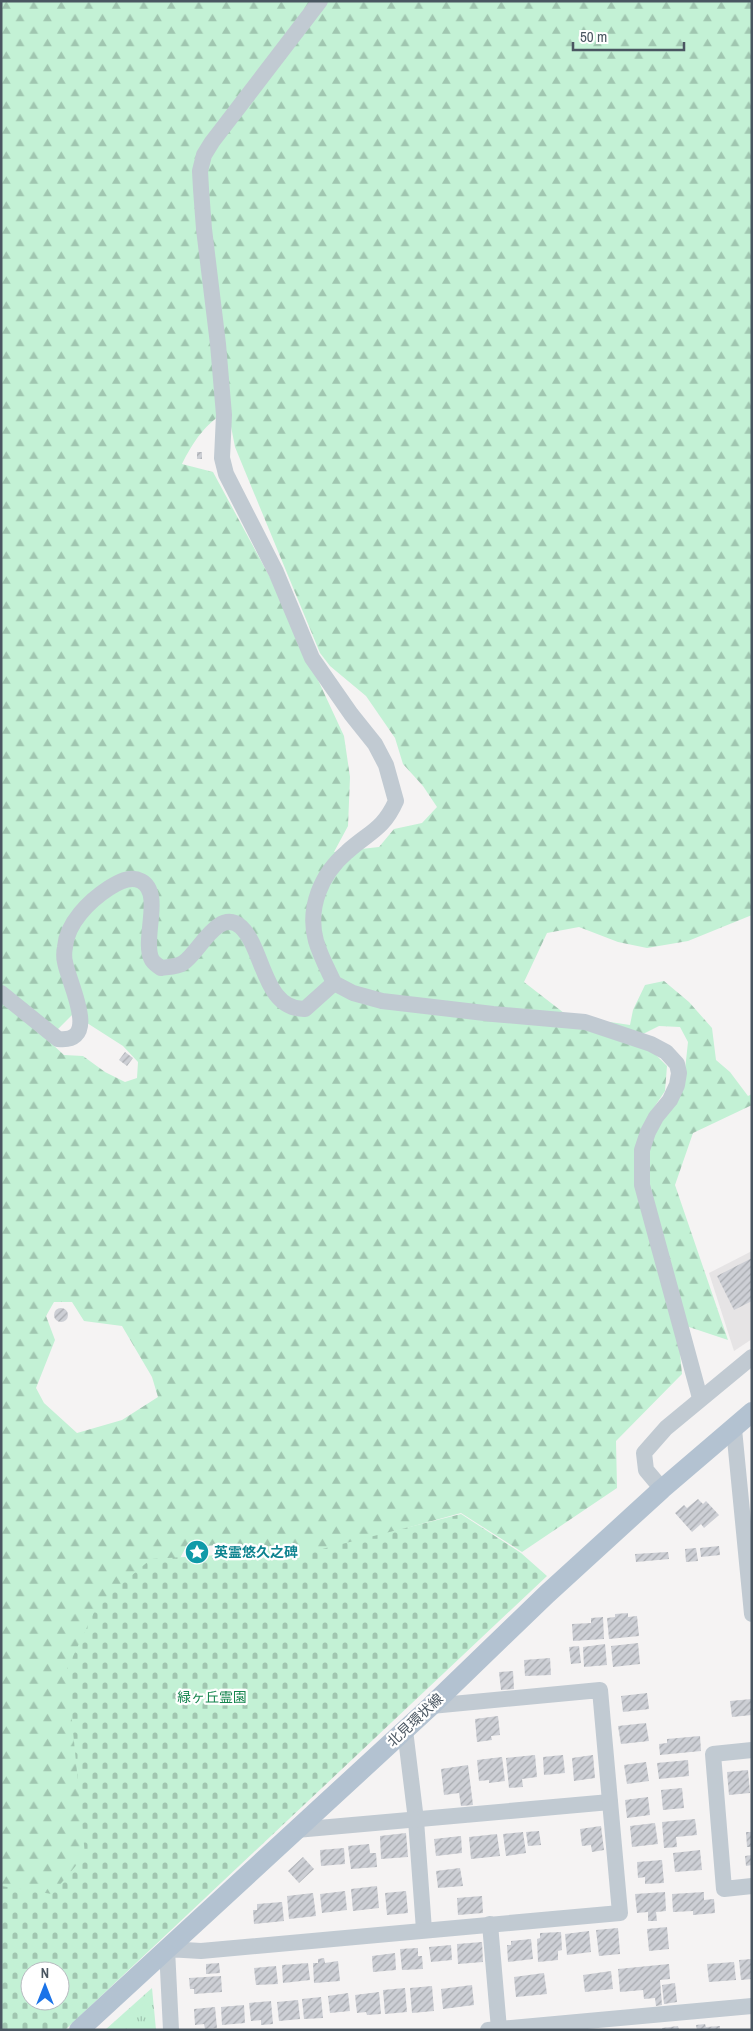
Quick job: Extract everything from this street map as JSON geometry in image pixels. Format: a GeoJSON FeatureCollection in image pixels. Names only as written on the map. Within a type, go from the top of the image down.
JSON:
{"type":"FeatureCollection","features":[{"type":"Feature","properties":{"kind":"main road","name":"北見環状線"},"geometry":{"type":"LineString","coordinates":[[79,2030],[431,1706],[547,1594],[662,1489],[752,1412]]}},
{"type":"Feature","properties":{"kind":"street"},"geometry":{"type":"LineString","coordinates":[[320,1],[212,142],[204,155],[200,171],[204,229],[218,344],[224,415],[222,458],[226,474],[276,572],[312,658],[351,714],[375,744],[386,765],[396,801],[389,816],[378,829],[346,852],[327,873],[318,893],[312,919],[316,942],[334,983],[353,993],[382,1001],[584,1022],[651,1044],[666,1052],[677,1064],[679,1073],[677,1085],[670,1100],[652,1124],[642,1150],[642,1185],[700,1398]]}},
{"type":"Feature","properties":{"kind":"street"},"geometry":{"type":"LineString","coordinates":[[1,993],[58,1039],[68,1040],[76,1035],[80,1028],[76,995],[65,963],[65,947],[68,932],[75,920],[99,894],[118,882],[131,878],[141,881],[150,890],[150,952],[152,961],[161,968],[183,964],[214,928],[223,923],[234,923],[242,927],[251,941],[259,963],[272,987],[288,1006],[296,1010],[305,1009],[334,983]]}},
{"type":"Feature","properties":{"kind":"street"},"geometry":{"type":"LineString","coordinates":[[662,1489],[646,1470],[644,1453],[666,1428],[752,1357]]}},
{"type":"Feature","properties":{"kind":"street"},"geometry":{"type":"LineString","coordinates":[[734,1429],[752,1614]]}},
{"type":"Feature","properties":{"kind":"street"},"geometry":{"type":"LineString","coordinates":[[172,2030],[167,1949],[201,1950],[620,1913],[600,1690],[431,1706]]}},
{"type":"Feature","properties":{"kind":"street"},"geometry":{"type":"LineString","coordinates":[[405,1730],[416,1820],[424,1930]]}},
{"type":"Feature","properties":{"kind":"street"},"geometry":{"type":"LineString","coordinates":[[752,1750],[713,1754],[724,1889],[752,1886]]}},
{"type":"Feature","properties":{"kind":"street"},"geometry":{"type":"LineString","coordinates":[[296,1830],[610,1802]]}},
{"type":"Feature","properties":{"kind":"street"},"geometry":{"type":"LineString","coordinates":[[490,1924],[493,2029],[578,2026],[752,2006]]}},
{"type":"Feature","properties":{"kind":"shaded area"},"geometry":{"type":"Polygon","coordinates":[[[752,1251],[752,1339],[734,1351],[709,1273],[752,1251]]]}},
{"type":"Feature","properties":{"kind":"green space"},"geometry":{"type":"Polygon","coordinates":[[[1,1],[752,1],[752,915],[688,941],[647,948],[618,942],[579,927],[547,933],[524,982],[582,1027],[610,1022],[630,1025],[633,1010],[645,985],[664,981],[689,1002],[712,1028],[716,1060],[730,1072],[748,1096],[752,1094],[752,1105],[693,1133],[675,1185],[728,1340],[677,1323],[682,1374],[616,1441],[617,1488],[522,1552],[461,1513],[323,1551],[228,1556],[220,1545],[186,1547],[179,1560],[87,1856],[52,1908],[1,1939],[1,1]],[[228,411],[201,433],[182,464],[213,472],[273,583],[344,736],[350,777],[348,826],[334,852],[379,847],[394,829],[422,823],[437,807],[423,786],[403,764],[395,738],[366,696],[330,666],[320,653],[235,447],[228,411]],[[73,1014],[58,1029],[52,1044],[64,1055],[83,1056],[105,1072],[125,1082],[137,1078],[138,1062],[123,1046],[73,1014]],[[659,1026],[643,1034],[650,1049],[667,1066],[665,1091],[651,1112],[684,1079],[688,1042],[680,1027],[659,1026]],[[54,1302],[46,1316],[55,1340],[36,1388],[44,1403],[77,1433],[122,1420],[158,1397],[152,1377],[122,1326],[84,1321],[72,1302],[54,1302]]]}},
{"type":"Feature","properties":{"kind":"green space","name":"緑ヶ丘霊園"},"geometry":{"type":"Polygon","coordinates":[[[461,1514],[521,1553],[547,1576],[65,2030],[1,2030],[1,1886],[52,1894],[85,1855],[67,1669],[98,1604],[151,1559],[322,1549],[461,1514]]]}},
{"type":"Feature","properties":{"kind":"green space"},"geometry":{"type":"Polygon","coordinates":[[[152,1988],[156,2030],[105,2030],[152,1988]]]}},
{"type":"Feature","properties":{"kind":"building"},"geometry":{"type":"Polygon","coordinates":[[[197,452],[202,452],[202,459],[197,459],[197,452]]]}},
{"type":"Feature","properties":{"kind":"building"},"geometry":{"type":"Polygon","coordinates":[[[125,1052],[133,1058],[127,1066],[119,1060],[125,1052]]]}},
{"type":"Feature","properties":{"kind":"building"},"geometry":{"type":"Polygon","coordinates":[[[752,1258],[752,1301],[734,1310],[717,1276],[752,1258]]]}},
{"type":"Feature","properties":{"kind":"building"},"geometry":{"type":"Polygon","coordinates":[[[61,1308],[66,1310],[68,1315],[66,1320],[61,1322],[56,1320],[54,1315],[56,1310],[61,1308]]]}},
{"type":"Feature","properties":{"kind":"building"},"geometry":{"type":"Polygon","coordinates":[[[698,1499],[703,1504],[706,1501],[719,1515],[704,1528],[701,1524],[692,1532],[675,1513],[684,1505],[687,1508],[698,1499]]]}},
{"type":"Feature","properties":{"kind":"building"},"geometry":{"type":"Polygon","coordinates":[[[719,1546],[720,1555],[701,1557],[700,1548],[719,1546]]]}},
{"type":"Feature","properties":{"kind":"building"},"geometry":{"type":"Polygon","coordinates":[[[696,1548],[698,1561],[686,1562],[685,1549],[696,1548]]]}},
{"type":"Feature","properties":{"kind":"building"},"geometry":{"type":"Polygon","coordinates":[[[668,1552],[669,1559],[636,1562],[635,1554],[668,1552]]]}},
{"type":"Feature","properties":{"kind":"building"},"geometry":{"type":"Polygon","coordinates":[[[628,1613],[628,1617],[637,1616],[639,1636],[609,1639],[607,1618],[615,1617],[615,1614],[628,1613]]]}},
{"type":"Feature","properties":{"kind":"building"},"geometry":{"type":"Polygon","coordinates":[[[603,1617],[604,1639],[573,1641],[572,1624],[591,1623],[591,1618],[603,1617]]]}},
{"type":"Feature","properties":{"kind":"building"},"geometry":{"type":"Polygon","coordinates":[[[638,1643],[640,1664],[613,1667],[611,1646],[638,1643]]]}},
{"type":"Feature","properties":{"kind":"building"},"geometry":{"type":"Polygon","coordinates":[[[605,1644],[607,1665],[584,1667],[583,1647],[605,1644]]]}},
{"type":"Feature","properties":{"kind":"building"},"geometry":{"type":"Polygon","coordinates":[[[579,1646],[581,1663],[571,1664],[569,1647],[579,1646]]]}},
{"type":"Feature","properties":{"kind":"building"},"geometry":{"type":"Polygon","coordinates":[[[550,1658],[551,1675],[525,1676],[524,1660],[550,1658]]]}},
{"type":"Feature","properties":{"kind":"building"},"geometry":{"type":"Polygon","coordinates":[[[513,1671],[514,1689],[501,1690],[499,1672],[513,1671]]]}},
{"type":"Feature","properties":{"kind":"building"},"geometry":{"type":"Polygon","coordinates":[[[647,1693],[649,1709],[623,1712],[621,1696],[647,1693]]]}},
{"type":"Feature","properties":{"kind":"building"},"geometry":{"type":"Polygon","coordinates":[[[752,1699],[752,1715],[732,1717],[730,1701],[752,1699]]]}},
{"type":"Feature","properties":{"kind":"building"},"geometry":{"type":"Polygon","coordinates":[[[498,1716],[500,1735],[491,1736],[492,1740],[477,1742],[475,1719],[498,1716]]]}},
{"type":"Feature","properties":{"kind":"building"},"geometry":{"type":"Polygon","coordinates":[[[646,1723],[649,1741],[621,1744],[618,1726],[646,1723]]]}},
{"type":"Feature","properties":{"kind":"building"},"geometry":{"type":"Polygon","coordinates":[[[700,1736],[701,1751],[660,1755],[659,1744],[667,1743],[667,1739],[700,1736]]]}},
{"type":"Feature","properties":{"kind":"building"},"geometry":{"type":"Polygon","coordinates":[[[535,1755],[537,1777],[522,1779],[523,1787],[509,1788],[506,1758],[535,1755]]]}},
{"type":"Feature","properties":{"kind":"building"},"geometry":{"type":"Polygon","coordinates":[[[563,1755],[565,1773],[544,1775],[543,1757],[563,1755]]]}},
{"type":"Feature","properties":{"kind":"building"},"geometry":{"type":"Polygon","coordinates":[[[593,1755],[595,1778],[574,1781],[572,1758],[593,1755]]]}},
{"type":"Feature","properties":{"kind":"building"},"geometry":{"type":"Polygon","coordinates":[[[502,1757],[505,1781],[489,1783],[489,1780],[479,1781],[477,1760],[502,1757]]]}},
{"type":"Feature","properties":{"kind":"building"},"geometry":{"type":"Polygon","coordinates":[[[688,1760],[689,1776],[659,1779],[657,1763],[688,1760]]]}},
{"type":"Feature","properties":{"kind":"building"},"geometry":{"type":"Polygon","coordinates":[[[646,1762],[649,1781],[627,1784],[624,1765],[646,1762]]]}},
{"type":"Feature","properties":{"kind":"building"},"geometry":{"type":"Polygon","coordinates":[[[468,1765],[473,1805],[461,1806],[459,1793],[444,1795],[441,1769],[468,1765]]]}},
{"type":"Feature","properties":{"kind":"building"},"geometry":{"type":"Polygon","coordinates":[[[748,1770],[750,1793],[729,1795],[727,1772],[748,1770]]]}},
{"type":"Feature","properties":{"kind":"building"},"geometry":{"type":"Polygon","coordinates":[[[682,1788],[684,1808],[663,1810],[661,1790],[682,1788]]]}},
{"type":"Feature","properties":{"kind":"building"},"geometry":{"type":"Polygon","coordinates":[[[648,1797],[650,1815],[627,1818],[625,1800],[648,1797]]]}},
{"type":"Feature","properties":{"kind":"building"},"geometry":{"type":"Polygon","coordinates":[[[695,1819],[697,1835],[676,1837],[677,1847],[664,1848],[662,1822],[695,1819]]]}},
{"type":"Feature","properties":{"kind":"building"},"geometry":{"type":"Polygon","coordinates":[[[655,1823],[658,1844],[632,1847],[630,1826],[655,1823]]]}},
{"type":"Feature","properties":{"kind":"building"},"geometry":{"type":"Polygon","coordinates":[[[601,1826],[604,1850],[592,1852],[591,1845],[582,1846],[580,1829],[601,1826]]]}},
{"type":"Feature","properties":{"kind":"building"},"geometry":{"type":"Polygon","coordinates":[[[539,1831],[541,1845],[528,1846],[526,1832],[539,1831]]]}},
{"type":"Feature","properties":{"kind":"building"},"geometry":{"type":"Polygon","coordinates":[[[523,1832],[526,1853],[506,1856],[503,1834],[523,1832]]]}},
{"type":"Feature","properties":{"kind":"building"},"geometry":{"type":"Polygon","coordinates":[[[746,1832],[752,1832],[752,1847],[747,1847],[746,1832]]]}},
{"type":"Feature","properties":{"kind":"building"},"geometry":{"type":"Polygon","coordinates":[[[406,1833],[408,1857],[381,1859],[380,1836],[406,1833]]]}},
{"type":"Feature","properties":{"kind":"building"},"geometry":{"type":"Polygon","coordinates":[[[497,1834],[500,1856],[471,1859],[469,1837],[497,1834]]]}},
{"type":"Feature","properties":{"kind":"building"},"geometry":{"type":"Polygon","coordinates":[[[461,1836],[462,1853],[436,1856],[434,1839],[461,1836]]]}},
{"type":"Feature","properties":{"kind":"building"},"geometry":{"type":"Polygon","coordinates":[[[369,1844],[370,1853],[376,1853],[377,1867],[351,1869],[348,1846],[369,1844]]]}},
{"type":"Feature","properties":{"kind":"building"},"geometry":{"type":"Polygon","coordinates":[[[344,1848],[345,1864],[321,1866],[320,1850],[344,1848]]]}},
{"type":"Feature","properties":{"kind":"building"},"geometry":{"type":"Polygon","coordinates":[[[700,1850],[702,1870],[675,1872],[673,1853],[700,1850]]]}},
{"type":"Feature","properties":{"kind":"building"},"geometry":{"type":"Polygon","coordinates":[[[752,1855],[752,1865],[746,1866],[745,1856],[752,1855]]]}},
{"type":"Feature","properties":{"kind":"building"},"geometry":{"type":"Polygon","coordinates":[[[303,1857],[314,1869],[299,1883],[288,1871],[303,1857]]]}},
{"type":"Feature","properties":{"kind":"building"},"geometry":{"type":"Polygon","coordinates":[[[662,1860],[664,1883],[645,1884],[645,1877],[638,1878],[637,1862],[662,1860]]]}},
{"type":"Feature","properties":{"kind":"building"},"geometry":{"type":"Polygon","coordinates":[[[460,1868],[463,1886],[438,1888],[436,1871],[460,1868]]]}},
{"type":"Feature","properties":{"kind":"building"},"geometry":{"type":"Polygon","coordinates":[[[377,1886],[379,1908],[353,1911],[351,1889],[377,1886]]]}},
{"type":"Feature","properties":{"kind":"building"},"geometry":{"type":"Polygon","coordinates":[[[345,1891],[347,1910],[322,1913],[320,1894],[345,1891]]]}},
{"type":"Feature","properties":{"kind":"building"},"geometry":{"type":"Polygon","coordinates":[[[406,1891],[408,1913],[387,1915],[385,1893],[406,1891]]]}},
{"type":"Feature","properties":{"kind":"building"},"geometry":{"type":"Polygon","coordinates":[[[665,1892],[666,1911],[656,1912],[657,1921],[648,1921],[648,1912],[637,1913],[635,1894],[665,1892]]]}},
{"type":"Feature","properties":{"kind":"building"},"geometry":{"type":"Polygon","coordinates":[[[704,1892],[704,1900],[714,1899],[715,1913],[693,1915],[693,1911],[673,1912],[672,1894],[704,1892]]]}},
{"type":"Feature","properties":{"kind":"building"},"geometry":{"type":"Polygon","coordinates":[[[313,1893],[316,1916],[289,1919],[287,1896],[313,1893]]]}},
{"type":"Feature","properties":{"kind":"building"},"geometry":{"type":"Polygon","coordinates":[[[482,1896],[483,1913],[458,1915],[457,1898],[482,1896]]]}},
{"type":"Feature","properties":{"kind":"building"},"geometry":{"type":"Polygon","coordinates":[[[282,1902],[284,1921],[254,1924],[253,1910],[257,1910],[257,1904],[282,1902]]]}},
{"type":"Feature","properties":{"kind":"building"},"geometry":{"type":"Polygon","coordinates":[[[667,1927],[669,1949],[649,1951],[647,1929],[667,1927]]]}},
{"type":"Feature","properties":{"kind":"building"},"geometry":{"type":"Polygon","coordinates":[[[618,1928],[620,1954],[599,1956],[596,1930],[618,1928]]]}},
{"type":"Feature","properties":{"kind":"building"},"geometry":{"type":"Polygon","coordinates":[[[589,1931],[591,1952],[567,1955],[565,1934],[589,1931]]]}},
{"type":"Feature","properties":{"kind":"building"},"geometry":{"type":"Polygon","coordinates":[[[561,1932],[562,1950],[558,1951],[558,1960],[538,1962],[537,1939],[540,1938],[540,1933],[561,1932]]]}},
{"type":"Feature","properties":{"kind":"building"},"geometry":{"type":"Polygon","coordinates":[[[531,1939],[533,1959],[508,1962],[507,1945],[511,1945],[511,1941],[531,1939]]]}},
{"type":"Feature","properties":{"kind":"building"},"geometry":{"type":"Polygon","coordinates":[[[482,1942],[483,1962],[458,1964],[457,1944],[482,1942]]]}},
{"type":"Feature","properties":{"kind":"building"},"geometry":{"type":"Polygon","coordinates":[[[451,1945],[452,1960],[431,1962],[429,1947],[451,1945]]]}},
{"type":"Feature","properties":{"kind":"building"},"geometry":{"type":"Polygon","coordinates":[[[418,1948],[418,1956],[422,1956],[423,1969],[402,1970],[400,1949],[418,1948]]]}},
{"type":"Feature","properties":{"kind":"building"},"geometry":{"type":"Polygon","coordinates":[[[395,1953],[396,1970],[373,1972],[372,1956],[395,1953]]]}},
{"type":"Feature","properties":{"kind":"building"},"geometry":{"type":"Polygon","coordinates":[[[324,1958],[325,1963],[338,1961],[340,1981],[314,1983],[313,1963],[318,1963],[318,1959],[324,1958]]]}},
{"type":"Feature","properties":{"kind":"building"},"geometry":{"type":"Polygon","coordinates":[[[752,1959],[752,1979],[741,1980],[739,1960],[752,1959]]]}},
{"type":"Feature","properties":{"kind":"building"},"geometry":{"type":"Polygon","coordinates":[[[734,1962],[736,1980],[709,1982],[707,1964],[734,1962]]]}},
{"type":"Feature","properties":{"kind":"building"},"geometry":{"type":"Polygon","coordinates":[[[219,1963],[220,1973],[206,1974],[206,1964],[219,1963]]]}},
{"type":"Feature","properties":{"kind":"building"},"geometry":{"type":"Polygon","coordinates":[[[308,1963],[310,1980],[283,1983],[282,1965],[308,1963]]]}},
{"type":"Feature","properties":{"kind":"building"},"geometry":{"type":"Polygon","coordinates":[[[669,1964],[670,1979],[660,1980],[662,2005],[656,2006],[655,1998],[644,1999],[643,1990],[620,1992],[618,1969],[669,1964]]]}},
{"type":"Feature","properties":{"kind":"building"},"geometry":{"type":"Polygon","coordinates":[[[276,1966],[278,1984],[256,1985],[254,1968],[276,1966]]]}},
{"type":"Feature","properties":{"kind":"building"},"geometry":{"type":"Polygon","coordinates":[[[611,1971],[613,1989],[585,1992],[583,1975],[611,1971]]]}},
{"type":"Feature","properties":{"kind":"building"},"geometry":{"type":"Polygon","coordinates":[[[544,1973],[547,1994],[516,1997],[514,1977],[544,1973]]]}},
{"type":"Feature","properties":{"kind":"building"},"geometry":{"type":"Polygon","coordinates":[[[221,1976],[222,1992],[194,1994],[194,1989],[190,1989],[189,1978],[221,1976]]]}},
{"type":"Feature","properties":{"kind":"building"},"geometry":{"type":"Polygon","coordinates":[[[675,1983],[677,2002],[664,2004],[662,1985],[675,1983]]]}},
{"type":"Feature","properties":{"kind":"building"},"geometry":{"type":"Polygon","coordinates":[[[472,1985],[474,2005],[443,2009],[441,1989],[472,1985]]]}},
{"type":"Feature","properties":{"kind":"building"},"geometry":{"type":"Polygon","coordinates":[[[432,1986],[434,2011],[412,2013],[410,1988],[432,1986]]]}},
{"type":"Feature","properties":{"kind":"building"},"geometry":{"type":"Polygon","coordinates":[[[405,1988],[407,2012],[385,2014],[383,1990],[405,1988]]]}},
{"type":"Feature","properties":{"kind":"building"},"geometry":{"type":"Polygon","coordinates":[[[379,1992],[381,2014],[367,2015],[366,2012],[357,2013],[355,1995],[379,1992]]]}},
{"type":"Feature","properties":{"kind":"building"},"geometry":{"type":"Polygon","coordinates":[[[348,1993],[350,2011],[330,2013],[328,1996],[348,1993]]]}},
{"type":"Feature","properties":{"kind":"building"},"geometry":{"type":"Polygon","coordinates":[[[321,1997],[323,2018],[304,2019],[302,1999],[321,1997]]]}},
{"type":"Feature","properties":{"kind":"building"},"geometry":{"type":"Polygon","coordinates":[[[298,2000],[300,2019],[279,2021],[277,2002],[298,2000]]]}},
{"type":"Feature","properties":{"kind":"building"},"geometry":{"type":"Polygon","coordinates":[[[271,2001],[273,2024],[261,2025],[261,2020],[251,2021],[249,2003],[271,2001]]]}},
{"type":"Feature","properties":{"kind":"building"},"geometry":{"type":"Polygon","coordinates":[[[244,2005],[245,2023],[222,2025],[221,2007],[244,2005]]]}},
{"type":"Feature","properties":{"kind":"building"},"geometry":{"type":"Polygon","coordinates":[[[215,2007],[217,2028],[205,2029],[204,2024],[195,2025],[194,2009],[215,2007]]]}},
{"type":"Feature","properties":{"kind":"building"},"geometry":{"type":"Polygon","coordinates":[[[705,2024],[706,2027],[720,2026],[720,2030],[697,2030],[696,2025],[705,2024]]]}},
{"type":"Feature","properties":{"kind":"building"},"geometry":{"type":"Polygon","coordinates":[[[678,2026],[679,2030],[662,2030],[662,2028],[678,2026]]]}},
{"type":"Feature","properties":{"kind":"place","name":"英霊悠久之碑"},"geometry":{"type":"Point","coordinates":[197,1552]}}]}
